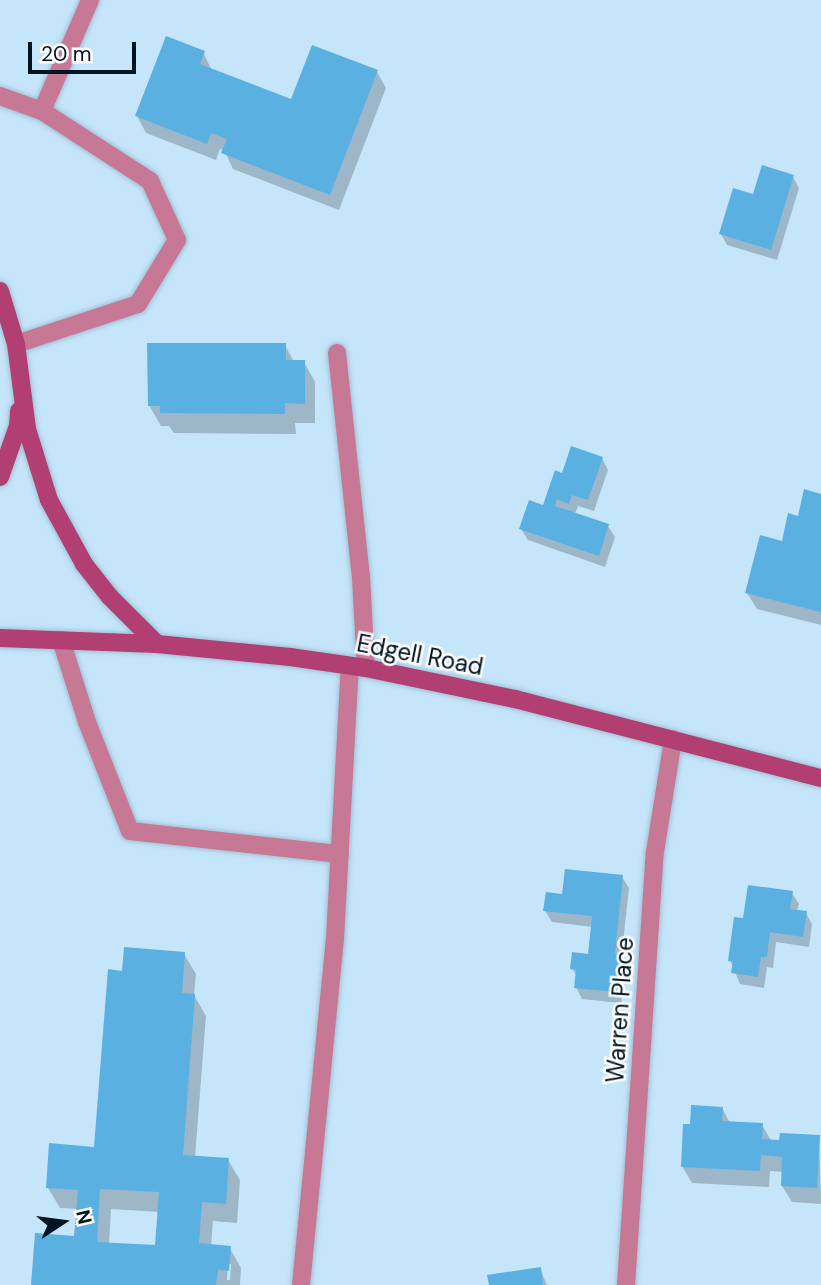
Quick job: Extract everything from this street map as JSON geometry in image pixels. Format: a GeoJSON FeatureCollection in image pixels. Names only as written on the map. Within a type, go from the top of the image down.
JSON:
{"type":"FeatureCollection","features":[{"type":"Feature","properties":{"kind":"main road"},"geometry":{"type":"LineString","coordinates":[[0,291],[16,344],[36,463],[65,533],[110,597],[157,644]]}},
{"type":"Feature","properties":{"kind":"main road"},"geometry":{"type":"LineString","coordinates":[[0,477],[18,426],[21,383]]}},
{"type":"Feature","properties":{"kind":"main road","name":"Edgell Road"},"geometry":{"type":"LineString","coordinates":[[0,638],[157,644],[290,656],[358,667],[515,699],[821,778]]}},
{"type":"Feature","properties":{"kind":"street"},"geometry":{"type":"LineString","coordinates":[[42,111],[90,0]]}},
{"type":"Feature","properties":{"kind":"street"},"geometry":{"type":"LineString","coordinates":[[0,96],[42,111],[150,181],[177,240],[138,304],[16,344]]}},
{"type":"Feature","properties":{"kind":"street"},"geometry":{"type":"LineString","coordinates":[[301,1285],[358,667],[361,577],[337,353]]}},
{"type":"Feature","properties":{"kind":"street"},"geometry":{"type":"LineString","coordinates":[[61,640],[87,722],[130,831],[340,854]]}},
{"type":"Feature","properties":{"kind":"street","name":"Warren Place"},"geometry":{"type":"LineString","coordinates":[[626,1285],[655,852],[673,739]]}},
{"type":"Feature","properties":{"kind":"building"},"geometry":{"type":"Polygon","coordinates":[[[166,36],[205,51],[200,64],[291,99],[312,45],[378,70],[330,195],[221,153],[227,139],[211,133],[207,144],[135,116],[166,36]]]}},
{"type":"Feature","properties":{"kind":"building"},"geometry":{"type":"Polygon","coordinates":[[[762,165],[794,175],[771,250],[719,234],[733,188],[753,194],[762,165]]]}},
{"type":"Feature","properties":{"kind":"building"},"geometry":{"type":"Polygon","coordinates":[[[147,343],[286,343],[286,360],[305,360],[305,404],[285,403],[285,414],[160,413],[160,406],[148,406],[147,343]]]}},
{"type":"Feature","properties":{"kind":"building"},"geometry":{"type":"Polygon","coordinates":[[[571,446],[603,457],[588,500],[572,495],[569,504],[557,499],[555,506],[609,524],[599,556],[519,529],[529,500],[543,505],[555,470],[562,473],[571,446]]]}},
{"type":"Feature","properties":{"kind":"building"},"geometry":{"type":"Polygon","coordinates":[[[804,489],[821,494],[821,612],[745,593],[760,535],[782,541],[788,513],[798,516],[804,489]]]}},
{"type":"Feature","properties":{"kind":"building"},"geometry":{"type":"Polygon","coordinates":[[[565,869],[623,875],[615,954],[620,954],[616,992],[574,988],[576,970],[570,969],[572,952],[588,954],[592,916],[543,911],[546,892],[562,894],[565,869]]]}},
{"type":"Feature","properties":{"kind":"building"},"geometry":{"type":"Polygon","coordinates":[[[748,885],[793,891],[790,909],[807,911],[803,937],[770,932],[767,957],[761,957],[758,977],[731,973],[733,962],[728,961],[734,917],[743,918],[748,885]]]}},
{"type":"Feature","properties":{"kind":"building"},"geometry":{"type":"Polygon","coordinates":[[[124,947],[185,952],[182,993],[195,994],[183,1155],[229,1158],[226,1204],[202,1202],[199,1243],[231,1246],[229,1271],[218,1270],[216,1285],[31,1285],[35,1233],[74,1236],[78,1190],[46,1188],[49,1143],[94,1147],[108,969],[122,971],[124,947]],[[100,1189],[97,1242],[155,1245],[159,1192],[100,1189]]]}},
{"type":"Feature","properties":{"kind":"building"},"geometry":{"type":"Polygon","coordinates":[[[691,1105],[723,1107],[722,1121],[763,1123],[762,1139],[779,1140],[780,1133],[820,1135],[817,1188],[781,1186],[782,1157],[761,1155],[760,1171],[681,1167],[683,1124],[690,1124],[691,1105]]]}},
{"type":"Feature","properties":{"kind":"building"},"geometry":{"type":"Polygon","coordinates":[[[541,1267],[543,1285],[489,1285],[487,1275],[541,1267]]]}}]}
